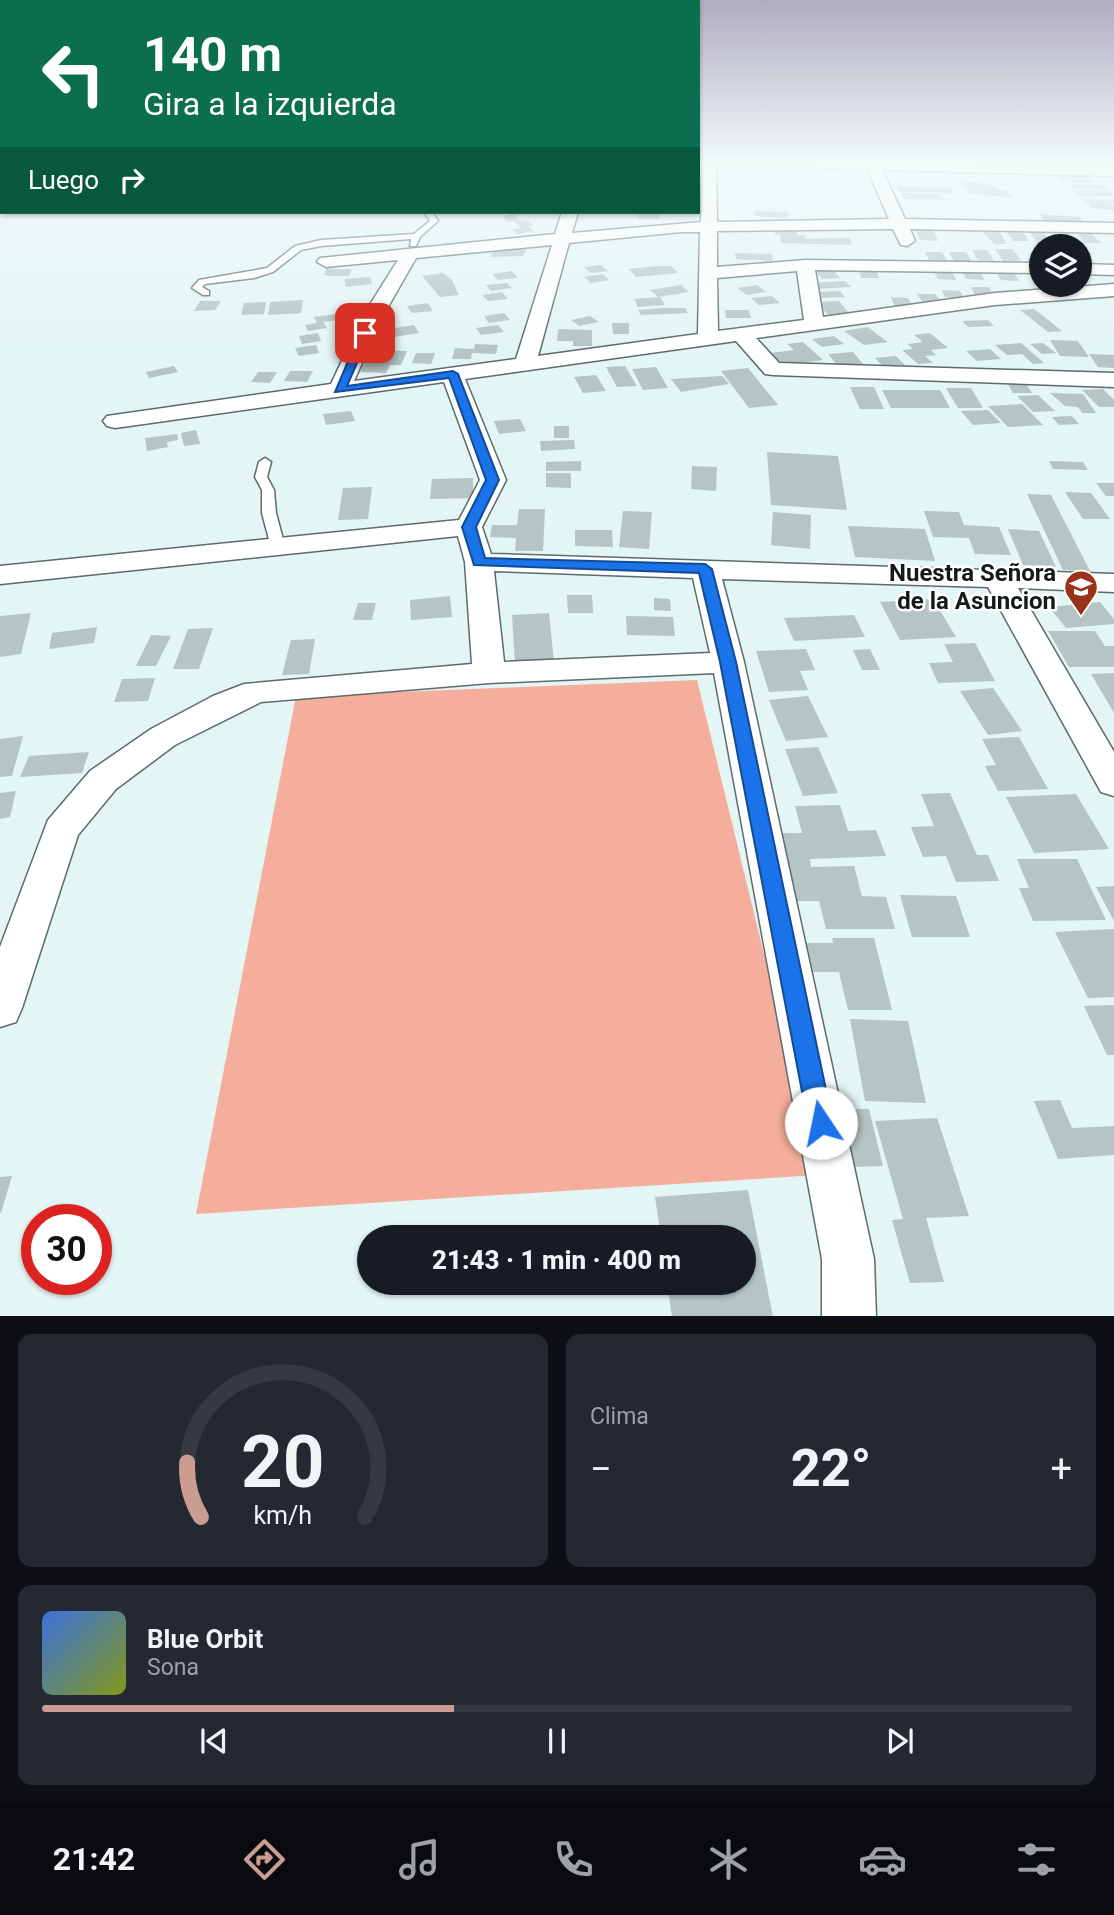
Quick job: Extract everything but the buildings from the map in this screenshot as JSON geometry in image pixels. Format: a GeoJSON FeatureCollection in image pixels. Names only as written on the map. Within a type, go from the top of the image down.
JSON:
{"type":"FeatureCollection","features":[{"type":"Feature","properties":{"kind":"street"},"geometry":{"type":"LineString","coordinates":[[525,364],[566,223]]}},
{"type":"Feature","properties":{"kind":"street"},"geometry":{"type":"LineString","coordinates":[[900,225],[918,265]]}},
{"type":"Feature","properties":{"kind":"street"},"geometry":{"type":"LineString","coordinates":[[708,339],[709,226]]}},
{"type":"Feature","properties":{"kind":"street"},"geometry":{"type":"LineString","coordinates":[[326,262],[413,245],[561,238],[709,226],[1114,228]]}},
{"type":"Feature","properties":{"kind":"street"},"geometry":{"type":"LineString","coordinates":[[339,390],[374,314],[413,245]]}},
{"type":"Feature","properties":{"kind":"street"},"geometry":{"type":"LineString","coordinates":[[709,274],[805,265],[1029,268]]}},
{"type":"Feature","properties":{"kind":"street"},"geometry":{"type":"LineString","coordinates":[[805,265],[814,324]]}},
{"type":"Feature","properties":{"kind":"street"},"geometry":{"type":"LineString","coordinates":[[1092,269],[1114,270]]}},
{"type":"Feature","properties":{"kind":"street"},"geometry":{"type":"LineString","coordinates":[[115,421],[995,299],[1114,290]]}},
{"type":"Feature","properties":{"kind":"street"},"geometry":{"type":"LineString","coordinates":[[741,334],[773,369],[1114,380]]}},
{"type":"Feature","properties":{"kind":"street"},"geometry":{"type":"LineString","coordinates":[[453,374],[493,480],[469,527],[480,562],[489,673]]}},
{"type":"Feature","properties":{"kind":"street"},"geometry":{"type":"LineString","coordinates":[[0,575],[469,527]]}},
{"type":"Feature","properties":{"kind":"street"},"geometry":{"type":"LineString","coordinates":[[480,562],[1114,583]]}},
{"type":"Feature","properties":{"kind":"street"},"geometry":{"type":"LineString","coordinates":[[705,569],[728,662],[848,1259],[849,1316]]}},
{"type":"Feature","properties":{"kind":"street"},"geometry":{"type":"LineString","coordinates":[[998,578],[1114,783]]}},
{"type":"Feature","properties":{"kind":"street"},"geometry":{"type":"LineString","coordinates":[[0,1008],[61,830],[103,780],[163,737],[225,704],[256,692],[489,673],[728,662]]}},
{"type":"Feature","properties":{"kind":"lane"},"geometry":{"type":"LineString","coordinates":[[206,293],[197,288],[202,282],[254,275],[270,270],[298,248],[344,239],[413,245],[431,223]]}},
{"type":"Feature","properties":{"kind":"lane"},"geometry":{"type":"LineString","coordinates":[[265,462],[261,477],[268,490],[269,513],[278,547]]}},
{"type":"Feature","properties":{"kind":"shaded area"},"geometry":{"type":"Polygon","coordinates":[[[697,680],[818,1175],[196,1214],[296,696],[697,680]]]}},
{"type":"Feature","properties":{"kind":"place","name":"Nuestra Señora de la Asuncion"},"geometry":{"type":"Point","coordinates":[1081,617]}},
{"type":"Feature","properties":{"kind":"route"},"geometry":{"type":"LineString","coordinates":[[365,333],[339,390],[453,374],[493,480],[474,512],[469,527],[480,562],[705,569],[728,662],[821,1123]]}}]}
